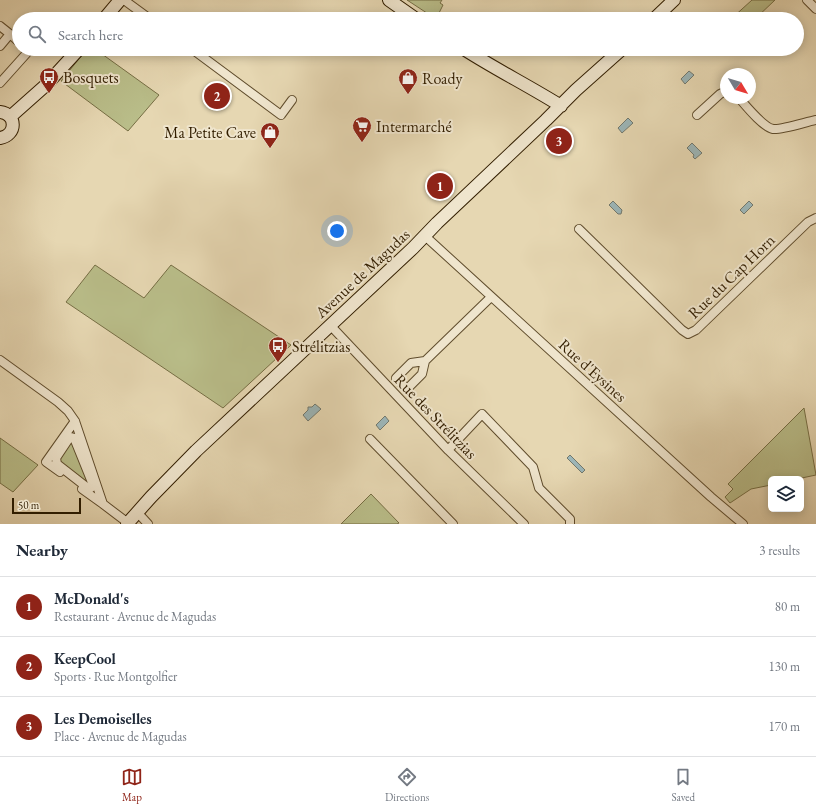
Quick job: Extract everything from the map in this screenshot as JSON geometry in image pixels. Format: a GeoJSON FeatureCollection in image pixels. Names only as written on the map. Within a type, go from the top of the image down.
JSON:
{"type":"FeatureCollection","features":[{"type":"Feature","properties":{"kind":"main road"},"geometry":{"type":"LineString","coordinates":[[110,12],[120,0]]}},
{"type":"Feature","properties":{"kind":"main road"},"geometry":{"type":"LineString","coordinates":[[389,0],[406,12]]}},
{"type":"Feature","properties":{"kind":"main road"},"geometry":{"type":"LineString","coordinates":[[661,12],[674,0]]}},
{"type":"Feature","properties":{"kind":"main road"},"geometry":{"type":"LineString","coordinates":[[0,138],[11,132],[13,125],[5,115],[46,85],[73,56]]}},
{"type":"Feature","properties":{"kind":"main road"},"geometry":{"type":"LineString","coordinates":[[475,56],[561,106]]}},
{"type":"Feature","properties":{"kind":"main road","name":"Avenue de Magudas"},"geometry":{"type":"LineString","coordinates":[[127,524],[196,451],[425,236],[576,90],[614,56]]}},
{"type":"Feature","properties":{"kind":"street"},"geometry":{"type":"LineString","coordinates":[[124,0],[140,12]]}},
{"type":"Feature","properties":{"kind":"street"},"geometry":{"type":"LineString","coordinates":[[807,0],[816,9]]}},
{"type":"Feature","properties":{"kind":"street"},"geometry":{"type":"LineString","coordinates":[[0,26],[10,34],[0,46]]}},
{"type":"Feature","properties":{"kind":"street"},"geometry":{"type":"LineString","coordinates":[[0,83],[24,56]]}},
{"type":"Feature","properties":{"kind":"street"},"geometry":{"type":"LineString","coordinates":[[202,56],[281,114],[292,100]]}},
{"type":"Feature","properties":{"kind":"street"},"geometry":{"type":"LineString","coordinates":[[697,115],[720,94]]}},
{"type":"Feature","properties":{"kind":"street"},"geometry":{"type":"LineString","coordinates":[[745,104],[763,124],[773,129],[784,128],[816,120]]}},
{"type":"Feature","properties":{"kind":"street","name":"Rue du Cap Horn"},"geometry":{"type":"LineString","coordinates":[[579,229],[682,330],[688,334],[696,330],[808,222],[816,218]]}},
{"type":"Feature","properties":{"kind":"street","name":"Rue d'Eysines"},"geometry":{"type":"LineString","coordinates":[[425,236],[711,497],[743,524]]}},
{"type":"Feature","properties":{"kind":"street"},"geometry":{"type":"LineString","coordinates":[[425,361],[491,297]]}},
{"type":"Feature","properties":{"kind":"street","name":"Rue des Strélitzias"},"geometry":{"type":"LineString","coordinates":[[330,325],[448,450],[524,524]]}},
{"type":"Feature","properties":{"kind":"street"},"geometry":{"type":"LineString","coordinates":[[0,360],[68,411],[75,421],[103,504]]}},
{"type":"Feature","properties":{"kind":"street"},"geometry":{"type":"LineString","coordinates":[[448,450],[482,414],[533,467],[539,488],[570,519],[570,524]]}},
{"type":"Feature","properties":{"kind":"street"},"geometry":{"type":"LineString","coordinates":[[75,421],[46,462],[103,504],[127,524]]}},
{"type":"Feature","properties":{"kind":"street"},"geometry":{"type":"LineString","coordinates":[[70,437],[74,438],[93,485],[91,488],[88,489],[58,464],[56,458],[70,437]]}},
{"type":"Feature","properties":{"kind":"street"},"geometry":{"type":"LineString","coordinates":[[370,439],[453,524]]}},
{"type":"Feature","properties":{"kind":"street"},"geometry":{"type":"LineString","coordinates":[[137,512],[148,524]]}},
{"type":"Feature","properties":{"kind":"green space"},"geometry":{"type":"Polygon","coordinates":[[[407,0],[442,0],[440,3],[443,5],[440,12],[425,12],[407,0]]]}},
{"type":"Feature","properties":{"kind":"green space"},"geometry":{"type":"Polygon","coordinates":[[[752,0],[775,0],[762,12],[739,12],[752,0]]]}},
{"type":"Feature","properties":{"kind":"green space"},"geometry":{"type":"Polygon","coordinates":[[[81,56],[105,56],[159,95],[128,131],[61,81],[81,56]]]}},
{"type":"Feature","properties":{"kind":"green space"},"geometry":{"type":"Polygon","coordinates":[[[95,265],[144,298],[171,265],[291,345],[223,408],[66,302],[95,265]]]}},
{"type":"Feature","properties":{"kind":"green space"},"geometry":{"type":"Polygon","coordinates":[[[804,408],[816,475],[804,478],[804,476],[768,476],[768,486],[751,489],[730,503],[725,497],[733,489],[728,484],[804,408]]]}},
{"type":"Feature","properties":{"kind":"green space"},"geometry":{"type":"Polygon","coordinates":[[[0,438],[38,465],[13,492],[0,483],[0,438]]]}},
{"type":"Feature","properties":{"kind":"green space"},"geometry":{"type":"Polygon","coordinates":[[[71,438],[89,486],[60,465],[58,457],[71,438]]]}},
{"type":"Feature","properties":{"kind":"green space"},"geometry":{"type":"Polygon","coordinates":[[[371,494],[399,523],[341,524],[371,494]]]}},
{"type":"Feature","properties":{"kind":"water"},"geometry":{"type":"Polygon","coordinates":[[[689,71],[694,75],[685,84],[681,79],[689,71]]]}},
{"type":"Feature","properties":{"kind":"water"},"geometry":{"type":"Polygon","coordinates":[[[628,118],[633,123],[622,133],[618,128],[628,118]]]}},
{"type":"Feature","properties":{"kind":"water"},"geometry":{"type":"Polygon","coordinates":[[[692,143],[702,153],[695,159],[693,157],[694,155],[687,148],[692,143]]]}},
{"type":"Feature","properties":{"kind":"water"},"geometry":{"type":"Polygon","coordinates":[[[613,201],[622,210],[621,214],[618,214],[609,205],[613,201]]]}},
{"type":"Feature","properties":{"kind":"water"},"geometry":{"type":"Polygon","coordinates":[[[749,201],[753,205],[744,214],[740,210],[749,201]]]}},
{"type":"Feature","properties":{"kind":"water"},"geometry":{"type":"Polygon","coordinates":[[[315,404],[321,409],[308,421],[303,415],[308,410],[308,407],[312,407],[315,404]]]}},
{"type":"Feature","properties":{"kind":"water"},"geometry":{"type":"Polygon","coordinates":[[[385,416],[389,421],[380,430],[376,425],[385,416]]]}},
{"type":"Feature","properties":{"kind":"water"},"geometry":{"type":"Polygon","coordinates":[[[570,455],[585,470],[582,473],[567,458],[570,455]]]}},
{"type":"Feature","properties":{"kind":"place","name":"Bosquets"},"geometry":{"type":"Point","coordinates":[49,94]}},
{"type":"Feature","properties":{"kind":"place","name":"Roady"},"geometry":{"type":"Point","coordinates":[408,95]}},
{"type":"Feature","properties":{"kind":"place","name":"KeepCool"},"geometry":{"type":"Point","coordinates":[217,96]}},
{"type":"Feature","properties":{"kind":"place","name":"Les Demoiselles"},"geometry":{"type":"Point","coordinates":[559,141]}},
{"type":"Feature","properties":{"kind":"place","name":"Intermarché"},"geometry":{"type":"Point","coordinates":[362,143]}},
{"type":"Feature","properties":{"kind":"place","name":"Ma Petite Cave"},"geometry":{"type":"Point","coordinates":[270,149]}},
{"type":"Feature","properties":{"kind":"place","name":"McDonald's"},"geometry":{"type":"Point","coordinates":[440,186]}},
{"type":"Feature","properties":{"kind":"place","name":"Strélitzias"},"geometry":{"type":"Point","coordinates":[278,363]}}]}
